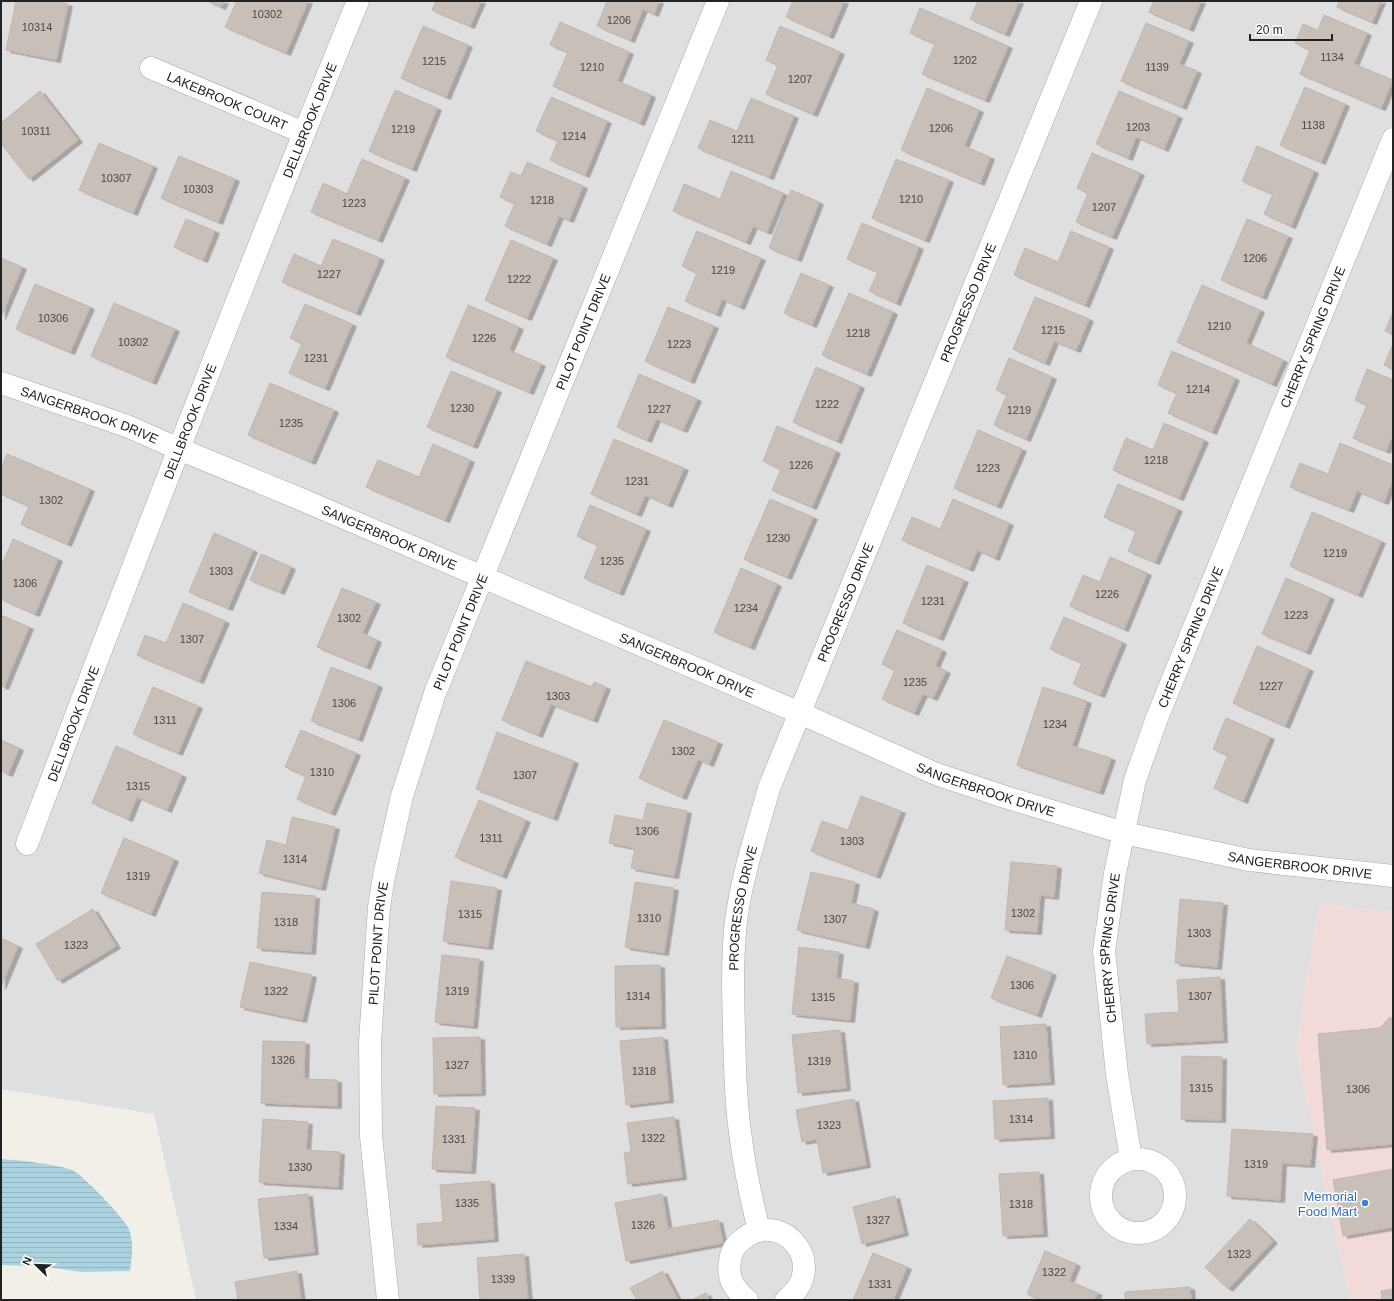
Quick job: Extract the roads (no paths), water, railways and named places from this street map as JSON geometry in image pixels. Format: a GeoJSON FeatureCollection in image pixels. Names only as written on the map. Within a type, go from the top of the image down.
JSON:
{"type":"FeatureCollection","features":[{"type":"Feature","properties":{"kind":"street","name":"DELLBROOK DRIVE"},"geometry":{"type":"LineString","coordinates":[[27,844],[160,495],[358,1]]}},
{"type":"Feature","properties":{"kind":"street","name":"PILOT POINT DRIVE"},"geometry":{"type":"LineString","coordinates":[[388,1300],[371,1128],[370,1042],[380,907],[384,876],[402,796],[435,693],[718,1]]}},
{"type":"Feature","properties":{"kind":"street","name":"PROGRESSO DRIVE"},"geometry":{"type":"LineString","coordinates":[[759,1231],[749,1186],[739,1124],[735,1077],[732,994],[733,958],[736,921],[742,885],[769,788],[1091,1]]}},
{"type":"Feature","properties":{"kind":"street","name":"LAKEBROOK COURT"},"geometry":{"type":"LineString","coordinates":[[151,68],[304,133]]}},
{"type":"Feature","properties":{"kind":"street","name":"CHERRY SPRING DRIVE"},"geometry":{"type":"LineString","coordinates":[[1131,1159],[1117,1074],[1104,951],[1115,873],[1135,780],[1156,718],[1393,139]]}},
{"type":"Feature","properties":{"kind":"street","name":"SANGERBROOK DRIVE"},"geometry":{"type":"LineString","coordinates":[[1,383],[127,426],[800,713],[936,774],[1005,797],[1124,833],[1249,860],[1393,876]]}},
{"type":"Feature","properties":{"kind":"street"},"geometry":{"type":"LineString","coordinates":[[747,1300],[737,1292],[731,1281],[729,1268],[731,1255],[737,1244],[747,1236],[759,1231],[771,1230],[782,1233],[792,1240],[799,1249],[803,1260],[804,1273],[800,1284],[794,1294],[786,1300]]}},
{"type":"Feature","properties":{"kind":"water"},"geometry":{"type":"Polygon","coordinates":[[[2,1159],[37,1163],[72,1170],[85,1180],[112,1207],[129,1229],[132,1245],[130,1271],[81,1272],[41,1266],[1,1265],[2,1159]]]}},
{"type":"Feature","properties":{"kind":"place","name":"Memorial Food Mart"},"geometry":{"type":"Point","coordinates":[1365,1203]}}]}
